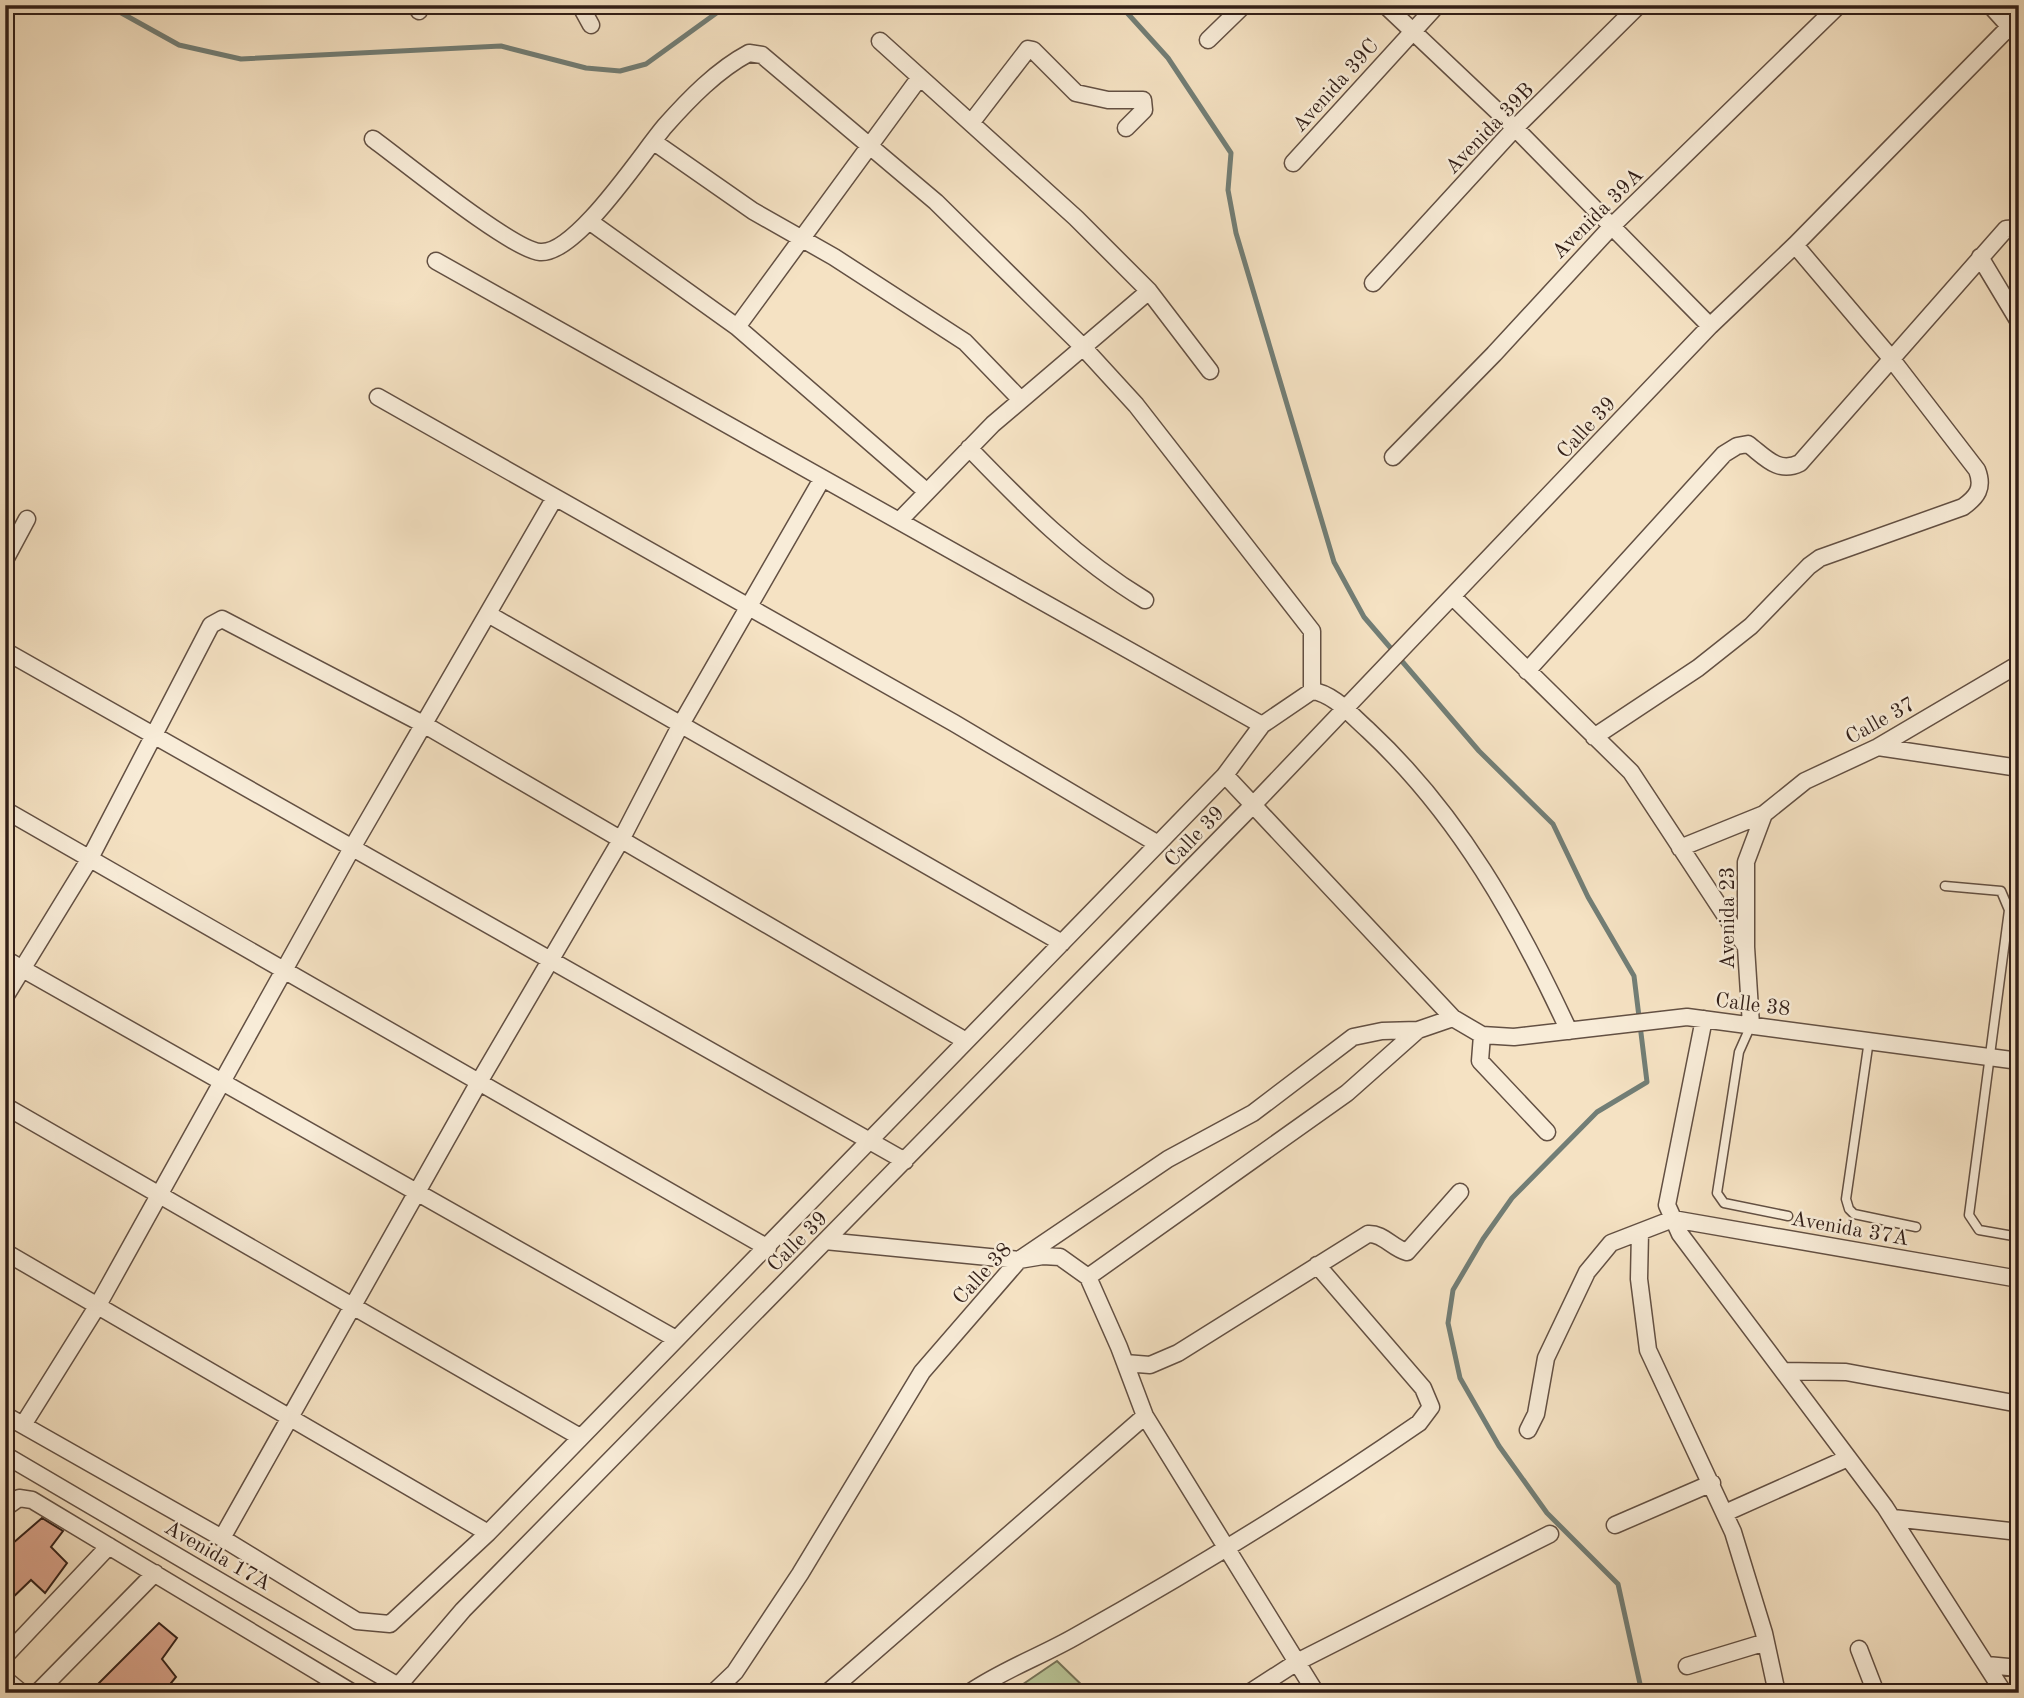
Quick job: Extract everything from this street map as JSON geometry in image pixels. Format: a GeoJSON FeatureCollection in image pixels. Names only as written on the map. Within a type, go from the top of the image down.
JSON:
{"type":"FeatureCollection","features":[{"type":"Feature","properties":{"kind":"street"},"geometry":{"type":"LineString","coordinates":[[580,5],[591,25]]}},
{"type":"Feature","properties":{"kind":"street"},"geometry":{"type":"LineString","coordinates":[[1208,40],[1244,5]]}},
{"type":"Feature","properties":{"kind":"street"},"geometry":{"type":"LineString","coordinates":[[1385,5],[1515,128],[1710,326]]}},
{"type":"Feature","properties":{"kind":"street","name":"Avenida 39C"},"geometry":{"type":"LineString","coordinates":[[1293,163],[1437,5]]}},
{"type":"Feature","properties":{"kind":"street","name":"Avenida 39B"},"geometry":{"type":"LineString","coordinates":[[1373,283],[1515,128],[1639,5]]}},
{"type":"Feature","properties":{"kind":"street","name":"Avenida 39A"},"geometry":{"type":"LineString","coordinates":[[1393,457],[1613,225],[1839,5]]}},
{"type":"Feature","properties":{"kind":"street"},"geometry":{"type":"LineString","coordinates":[[1990,5],[2016,27]]}},
{"type":"Feature","properties":{"kind":"street","name":"Calle 39"},"geometry":{"type":"LineString","coordinates":[[404,1689],[463,1610],[1252,806],[1710,326],[2016,27]]}},
{"type":"Feature","properties":{"kind":"street"},"geometry":{"type":"LineString","coordinates":[[880,41],[1076,218],[1149,291],[1210,371]]}},
{"type":"Feature","properties":{"kind":"street"},"geometry":{"type":"LineString","coordinates":[[971,123],[1028,49],[1033,50],[1076,93],[1108,100],[1143,100],[1144,110],[1126,128]]}},
{"type":"Feature","properties":{"kind":"street"},"geometry":{"type":"LineString","coordinates":[[373,139],[513,241],[541,252],[562,246],[589,220],[701,90],[734,61],[749,52],[774,63],[868,148],[936,202],[1082,345],[1136,405],[1312,631],[1312,691]]}},
{"type":"Feature","properties":{"kind":"street"},"geometry":{"type":"LineString","coordinates":[[737,327],[920,77]]}},
{"type":"Feature","properties":{"kind":"street"},"geometry":{"type":"LineString","coordinates":[[654,142],[753,211],[965,342],[1021,400]]}},
{"type":"Feature","properties":{"kind":"street"},"geometry":{"type":"LineString","coordinates":[[589,220],[737,327],[926,491]]}},
{"type":"Feature","properties":{"kind":"street"},"geometry":{"type":"LineString","coordinates":[[1527,671],[1724,454],[1737,446],[1748,444],[1780,468],[1789,468],[1800,463],[1890,356],[2006,229],[2019,228]]}},
{"type":"Feature","properties":{"kind":"street"},"geometry":{"type":"LineString","coordinates":[[1594,737],[1698,667],[1751,626],[1820,558],[1962,507],[1975,499],[1981,480],[1977,470],[1890,356],[1795,245]]}},
{"type":"Feature","properties":{"kind":"street"},"geometry":{"type":"LineString","coordinates":[[1980,257],[2019,321]]}},
{"type":"Feature","properties":{"kind":"street"},"geometry":{"type":"LineString","coordinates":[[436,261],[1262,725]]}},
{"type":"Feature","properties":{"kind":"street"},"geometry":{"type":"LineString","coordinates":[[899,521],[969,448],[1021,400],[1082,345],[1149,291]]}},
{"type":"Feature","properties":{"kind":"street"},"geometry":{"type":"LineString","coordinates":[[378,397],[954,723],[1158,844]]}},
{"type":"Feature","properties":{"kind":"street"},"geometry":{"type":"LineString","coordinates":[[969,448],[1042,523],[1102,574],[1145,600]]}},
{"type":"Feature","properties":{"kind":"street"},"geometry":{"type":"LineString","coordinates":[[222,1538],[479,1082],[622,838],[680,726],[822,479]]}},
{"type":"Feature","properties":{"kind":"street"},"geometry":{"type":"LineString","coordinates":[[23,1425],[98,1305],[286,972],[352,848],[554,499]]}},
{"type":"Feature","properties":{"kind":"street"},"geometry":{"type":"LineString","coordinates":[[5,560],[27,519]]}},
{"type":"Feature","properties":{"kind":"street"},"geometry":{"type":"LineString","coordinates":[[1453,597],[1631,772],[1746,947]]}},
{"type":"Feature","properties":{"kind":"street"},"geometry":{"type":"LineString","coordinates":[[488,614],[1062,943]]}},
{"type":"Feature","properties":{"kind":"street"},"geometry":{"type":"LineString","coordinates":[[5,997],[89,860],[211,625],[222,620],[425,725],[967,1041]]}},
{"type":"Feature","properties":{"kind":"street"},"geometry":{"type":"LineString","coordinates":[[5,651],[905,1161]]}},
{"type":"Feature","properties":{"kind":"street","name":"Calle 37"},"geometry":{"type":"LineString","coordinates":[[1679,848],[1763,814],[1805,781],[1878,747],[2019,664]]}},
{"type":"Feature","properties":{"kind":"street"},"geometry":{"type":"LineString","coordinates":[[5,1415],[222,1538],[357,1621],[390,1624],[488,1533],[768,1248],[1225,775],[1262,725],[1312,691],[1320,692],[1345,709],[1392,753],[1448,818],[1489,876],[1533,952],[1569,1031]]}},
{"type":"Feature","properties":{"kind":"street"},"geometry":{"type":"LineString","coordinates":[[1878,747],[2019,768]]}},
{"type":"Feature","properties":{"kind":"street"},"geometry":{"type":"LineString","coordinates":[[1225,775],[1454,1018],[1482,1035],[1480,1061],[1547,1132]]}},
{"type":"Feature","properties":{"kind":"street"},"geometry":{"type":"LineString","coordinates":[[5,810],[768,1248]]}},
{"type":"Feature","properties":{"kind":"street","name":"Avenida 23"},"geometry":{"type":"LineString","coordinates":[[1751,1024],[1746,947],[1746,862],[1763,814]]}},
{"type":"Feature","properties":{"kind":"street"},"geometry":{"type":"LineString","coordinates":[[5,959],[676,1339]]}},
{"type":"Feature","properties":{"kind":"street","name":"Calle 38"},"geometry":{"type":"LineString","coordinates":[[1482,1035],[1514,1037],[1687,1017],[2019,1061]]}},
{"type":"Feature","properties":{"kind":"street","name":"Calle 38"},"geometry":{"type":"LineString","coordinates":[[713,1693],[735,1672],[800,1574],[922,1372],[1018,1260],[1168,1159],[1253,1113],[1353,1037],[1382,1031],[1418,1030],[1454,1018]]}},
{"type":"Feature","properties":{"kind":"street"},"geometry":{"type":"LineString","coordinates":[[1704,1019],[1667,1205],[1673,1219],[1680,1234],[1893,1518],[2004,1693]]}},
{"type":"Feature","properties":{"kind":"street"},"geometry":{"type":"LineString","coordinates":[[1088,1277],[1347,1093],[1418,1030]]}},
{"type":"Feature","properties":{"kind":"street"},"geometry":{"type":"LineString","coordinates":[[5,1106],[580,1437]]}},
{"type":"Feature","properties":{"kind":"street"},"geometry":{"type":"LineString","coordinates":[[1125,1363],[1150,1365],[1178,1353],[1368,1234],[1377,1233],[1397,1249],[1407,1252],[1460,1192]]}},
{"type":"Feature","properties":{"kind":"street"},"geometry":{"type":"LineString","coordinates":[[1528,1430],[1536,1414],[1546,1358],[1587,1272],[1611,1243],[1673,1219]]}},
{"type":"Feature","properties":{"kind":"street","name":"Avenida 37A"},"geometry":{"type":"LineString","coordinates":[[1673,1219],[2019,1279]]}},
{"type":"Feature","properties":{"kind":"street"},"geometry":{"type":"LineString","coordinates":[[1640,1232],[1639,1279],[1648,1350],[1725,1513],[1766,1642],[1777,1693]]}},
{"type":"Feature","properties":{"kind":"street"},"geometry":{"type":"LineString","coordinates":[[825,1241],[1018,1260],[1043,1256],[1060,1257],[1088,1277],[1145,1416],[1316,1693]]}},
{"type":"Feature","properties":{"kind":"street"},"geometry":{"type":"LineString","coordinates":[[5,1252],[488,1533]]}},
{"type":"Feature","properties":{"kind":"street"},"geometry":{"type":"LineString","coordinates":[[970,1693],[994,1676],[1076,1637],[1335,1480],[1419,1423],[1432,1407],[1423,1388],[1317,1265]]}},
{"type":"Feature","properties":{"kind":"street"},"geometry":{"type":"LineString","coordinates":[[1783,1371],[1846,1372],[2019,1404]]}},
{"type":"Feature","properties":{"kind":"street"},"geometry":{"type":"LineString","coordinates":[[827,1693],[1145,1416]]}},
{"type":"Feature","properties":{"kind":"street","name":"Avenida 17A"},"geometry":{"type":"LineString","coordinates":[[5,1455],[404,1689]]}},
{"type":"Feature","properties":{"kind":"street"},"geometry":{"type":"LineString","coordinates":[[1725,1513],[1848,1458]]}},
{"type":"Feature","properties":{"kind":"street"},"geometry":{"type":"LineString","coordinates":[[1615,1525],[1712,1483]]}},
{"type":"Feature","properties":{"kind":"street"},"geometry":{"type":"LineString","coordinates":[[5,1508],[19,1498],[32,1500],[155,1573],[333,1688],[353,1693]]}},
{"type":"Feature","properties":{"kind":"street"},"geometry":{"type":"LineString","coordinates":[[1893,1518],[2019,1532]]}},
{"type":"Feature","properties":{"kind":"street"},"geometry":{"type":"LineString","coordinates":[[1249,1693],[1297,1662],[1550,1534]]}},
{"type":"Feature","properties":{"kind":"street"},"geometry":{"type":"LineString","coordinates":[[5,1656],[109,1546]]}},
{"type":"Feature","properties":{"kind":"street"},"geometry":{"type":"LineString","coordinates":[[37,1693],[155,1573]]}},
{"type":"Feature","properties":{"kind":"street"},"geometry":{"type":"LineString","coordinates":[[1687,1666],[1766,1642]]}},
{"type":"Feature","properties":{"kind":"street"},"geometry":{"type":"LineString","coordinates":[[1858,1649],[1876,1693]]}},
{"type":"Feature","properties":{"kind":"street"},"geometry":{"type":"LineString","coordinates":[[1987,1665],[2019,1668]]}},
{"type":"Feature","properties":{"kind":"street"},"geometry":{"type":"LineString","coordinates":[[5,1679],[22,1693]]}},
{"type":"Feature","properties":{"kind":"lane"},"geometry":{"type":"LineString","coordinates":[[1945,886],[2001,891],[2007,899],[2009,910],[1969,1215],[1979,1230],[2019,1237]]}},
{"type":"Feature","properties":{"kind":"lane"},"geometry":{"type":"LineString","coordinates":[[1751,1024],[1740,1052],[1717,1193],[1724,1203],[1788,1216]]}},
{"type":"Feature","properties":{"kind":"lane"},"geometry":{"type":"LineString","coordinates":[[1869,1040],[1846,1199],[1854,1214],[1916,1227]]}},
{"type":"Feature","properties":{"kind":"green space"},"geometry":{"type":"Polygon","coordinates":[[[1057,1661],[1090,1693],[1010,1693],[1057,1661]]]}},
{"type":"Feature","properties":{"kind":"building"},"geometry":{"type":"Polygon","coordinates":[[[42,1518],[63,1531],[51,1547],[67,1563],[45,1593],[31,1580],[5,1605],[5,1550],[42,1518]]]}},
{"type":"Feature","properties":{"kind":"building"},"geometry":{"type":"Polygon","coordinates":[[[159,1623],[177,1638],[162,1659],[176,1677],[163,1693],[144,1693],[134,1686],[127,1693],[89,1693],[159,1623]]]}},
{"type":"Feature","properties":{"kind":"waterway"},"geometry":{"type":"LineString","coordinates":[[107,5],[179,45],[241,59],[501,46],[586,68],[620,71],[646,64],[722,9],[736,5]]}},
{"type":"Feature","properties":{"kind":"waterway"},"geometry":{"type":"LineString","coordinates":[[1120,5],[1168,58],[1231,153],[1228,190],[1236,233],[1334,562],[1364,617],[1479,751],[1553,824],[1588,897],[1634,976],[1647,1082],[1597,1112],[1512,1198],[1483,1239],[1453,1290],[1448,1323],[1460,1378],[1499,1446],[1547,1513],[1618,1584],[1642,1693]]}}]}
